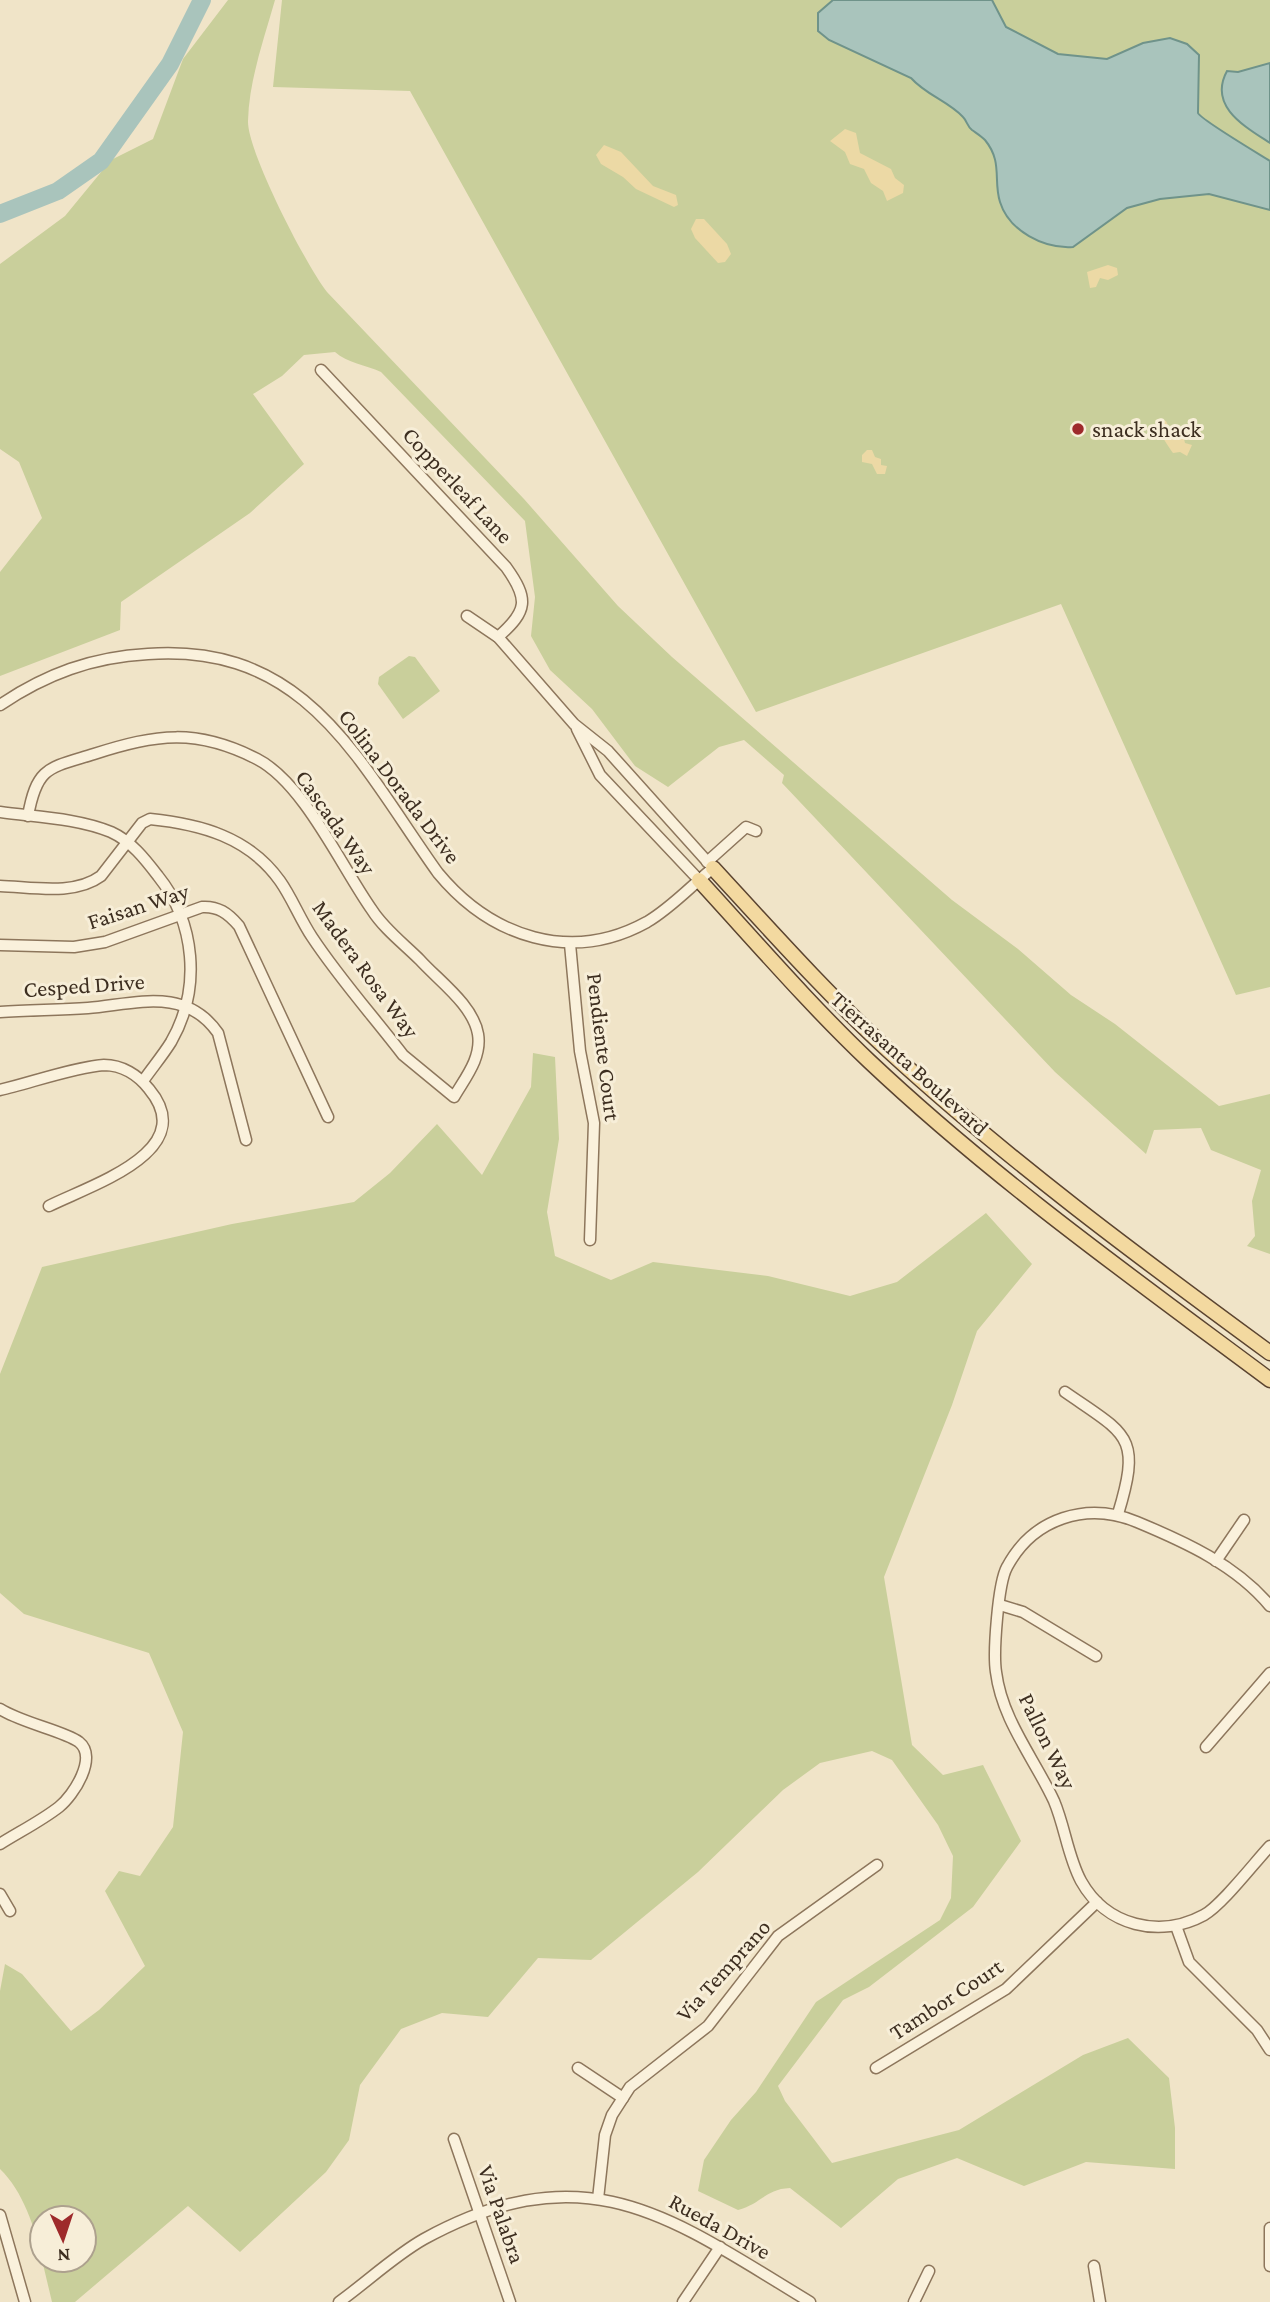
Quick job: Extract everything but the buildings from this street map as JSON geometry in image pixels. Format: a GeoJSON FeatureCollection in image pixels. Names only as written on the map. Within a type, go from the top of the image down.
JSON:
{"type":"FeatureCollection","features":[{"type":"Feature","properties":{"kind":"main road","name":"Tierrasanta Boulevard"},"geometry":{"type":"LineString","coordinates":[[710,865],[813,976],[888,1049],[981,1132],[1270,1353]]}},
{"type":"Feature","properties":{"kind":"main road","name":"Tierrasanta Boulevard"},"geometry":{"type":"LineString","coordinates":[[699,880],[808,1001],[870,1062],[979,1157],[1105,1257],[1270,1380]]}},
{"type":"Feature","properties":{"kind":"main road"},"geometry":{"type":"LineString","coordinates":[[979,1157],[992,1154],[1029,1182],[1051,1188]]}},
{"type":"Feature","properties":{"kind":"street","name":"Copperleaf Lane"},"geometry":{"type":"LineString","coordinates":[[321,370],[506,567],[519,586],[523,606],[517,621],[498,637]]}},
{"type":"Feature","properties":{"kind":"street","name":"Tierrasanta Boulevard"},"geometry":{"type":"LineString","coordinates":[[467,616],[498,637],[574,724],[608,751],[710,865]]}},
{"type":"Feature","properties":{"kind":"street","name":"Colina Dorada Drive"},"geometry":{"type":"LineString","coordinates":[[0,705],[44,678],[86,662],[121,655],[176,652],[239,662],[275,678],[301,696],[337,732],[451,890],[487,919],[530,937],[570,944],[609,937],[646,922],[699,880],[746,827],[756,831]]}},
{"type":"Feature","properties":{"kind":"street","name":"Tierrasanta Boulevard"},"geometry":{"type":"LineString","coordinates":[[574,724],[600,775],[699,880]]}},
{"type":"Feature","properties":{"kind":"street","name":"Cascada Way"},"geometry":{"type":"LineString","coordinates":[[28,816],[33,789],[39,778],[54,767],[142,739],[172,735],[202,738],[261,761],[286,782],[338,854],[373,912],[464,1006],[478,1032],[478,1045],[476,1059],[454,1097]]}},
{"type":"Feature","properties":{"kind":"street"},"geometry":{"type":"LineString","coordinates":[[0,812],[94,826],[126,842],[141,855],[172,893],[191,948],[190,986],[171,1042],[143,1081]]}},
{"type":"Feature","properties":{"kind":"street","name":"Madera Rosa Way"},"geometry":{"type":"LineString","coordinates":[[0,887],[77,888],[92,882],[142,823],[150,819],[216,831],[234,840],[266,865],[280,881],[311,936],[403,1055],[454,1097]]}},
{"type":"Feature","properties":{"kind":"street","name":"Faisan Way"},"geometry":{"type":"LineString","coordinates":[[0,945],[74,947],[105,942],[181,913],[212,906],[229,914],[239,926],[328,1117]]}},
{"type":"Feature","properties":{"kind":"street","name":"Pendiente Court"},"geometry":{"type":"LineString","coordinates":[[570,944],[580,1051],[594,1123],[590,1240]]}},
{"type":"Feature","properties":{"kind":"street","name":"Cesped Drive"},"geometry":{"type":"LineString","coordinates":[[0,1012],[90,1007],[148,999],[184,1007],[209,1020],[218,1033],[246,1140]]}},
{"type":"Feature","properties":{"kind":"street"},"geometry":{"type":"LineString","coordinates":[[0,1090],[104,1065],[124,1068],[143,1081],[161,1102],[164,1121],[160,1139],[145,1157],[49,1206]]}},
{"type":"Feature","properties":{"kind":"street"},"geometry":{"type":"LineString","coordinates":[[1065,1392],[1118,1428],[1127,1442],[1130,1475],[1118,1514]]}},
{"type":"Feature","properties":{"kind":"street","name":"Pallon Way"},"geometry":{"type":"LineString","coordinates":[[1097,1902],[1079,1878],[1056,1805],[1040,1771],[1008,1719],[996,1672],[1005,1569],[1020,1546],[1036,1531],[1052,1522],[1074,1514],[1118,1514],[1193,1546],[1216,1561],[1270,1606]]}},
{"type":"Feature","properties":{"kind":"street"},"geometry":{"type":"LineString","coordinates":[[1216,1561],[1244,1520]]}},
{"type":"Feature","properties":{"kind":"street"},"geometry":{"type":"LineString","coordinates":[[1000,1605],[1023,1612],[1096,1656]]}},
{"type":"Feature","properties":{"kind":"street"},"geometry":{"type":"LineString","coordinates":[[1206,1746],[1270,1673]]}},
{"type":"Feature","properties":{"kind":"street"},"geometry":{"type":"LineString","coordinates":[[0,1709],[19,1721],[78,1741],[86,1751],[87,1763],[59,1807],[0,1844]]}},
{"type":"Feature","properties":{"kind":"street"},"geometry":{"type":"LineString","coordinates":[[1097,1902],[1119,1920],[1144,1927],[1176,1926],[1206,1914],[1269,1850]]}},
{"type":"Feature","properties":{"kind":"street","name":"Via Temprano"},"geometry":{"type":"LineString","coordinates":[[598,2199],[606,2135],[622,2098],[642,2075],[708,2026],[778,1936],[877,1865]]}},
{"type":"Feature","properties":{"kind":"street"},"geometry":{"type":"LineString","coordinates":[[0,1894],[10,1911]]}},
{"type":"Feature","properties":{"kind":"street","name":"Tambor Court"},"geometry":{"type":"LineString","coordinates":[[876,2068],[1006,1989],[1097,1902]]}},
{"type":"Feature","properties":{"kind":"street"},"geometry":{"type":"LineString","coordinates":[[1176,1926],[1189,1962],[1257,2029],[1270,2050]]}},
{"type":"Feature","properties":{"kind":"street"},"geometry":{"type":"LineString","coordinates":[[578,2068],[622,2098]]}},
{"type":"Feature","properties":{"kind":"street","name":"Via Palabra"},"geometry":{"type":"LineString","coordinates":[[454,2139],[510,2302]]}},
{"type":"Feature","properties":{"kind":"street","name":"Rueda Drive"},"geometry":{"type":"LineString","coordinates":[[339,2302],[421,2241],[478,2212],[533,2199],[598,2199],[656,2213],[720,2247],[810,2302]]}},
{"type":"Feature","properties":{"kind":"street"},"geometry":{"type":"LineString","coordinates":[[0,2215],[25,2302]]}},
{"type":"Feature","properties":{"kind":"street"},"geometry":{"type":"LineString","coordinates":[[1270,2228],[1270,2266]]}},
{"type":"Feature","properties":{"kind":"street"},"geometry":{"type":"LineString","coordinates":[[683,2302],[720,2247]]}},
{"type":"Feature","properties":{"kind":"street"},"geometry":{"type":"LineString","coordinates":[[1094,2266],[1100,2302]]}},
{"type":"Feature","properties":{"kind":"street"},"geometry":{"type":"LineString","coordinates":[[914,2302],[929,2272]]}},
{"type":"Feature","properties":{"kind":"green space"},"geometry":{"type":"Polygon","coordinates":[[[228,0],[275,0],[251,90],[248,121],[250,136],[267,182],[306,259],[327,292],[524,499],[618,606],[672,657],[952,900],[1018,949],[1071,995],[1115,1024],[1219,1106],[1270,1094],[1270,1254],[1247,1246],[1255,1236],[1252,1201],[1261,1170],[1211,1150],[1201,1128],[1154,1130],[1146,1154],[1055,1072],[782,783],[784,775],[744,740],[719,747],[668,787],[635,766],[592,709],[550,670],[531,636],[535,597],[525,521],[381,372],[335,352],[304,355],[282,376],[253,394],[304,464],[250,513],[121,602],[120,630],[0,676],[0,572],[42,518],[19,462],[0,449],[0,264],[65,216],[111,160],[153,139],[183,59],[228,0]]]}},
{"type":"Feature","properties":{"kind":"green space"},"geometry":{"type":"Polygon","coordinates":[[[282,0],[1270,0],[1270,987],[1236,995],[1061,604],[756,712],[410,91],[273,87],[282,0]]]}},
{"type":"Feature","properties":{"kind":"green space"},"geometry":{"type":"Polygon","coordinates":[[[409,656],[415,657],[440,691],[403,719],[378,684],[379,677],[409,656]]]}},
{"type":"Feature","properties":{"kind":"green space"},"geometry":{"type":"Polygon","coordinates":[[[533,1053],[555,1057],[559,1139],[547,1212],[555,1256],[611,1280],[653,1262],[768,1276],[850,1296],[897,1282],[986,1213],[1032,1264],[977,1331],[952,1405],[884,1577],[912,1745],[943,1775],[983,1765],[1021,1841],[973,1907],[869,1987],[843,2000],[778,2086],[785,2101],[832,2163],[959,2130],[1083,2055],[1128,2038],[1169,2078],[1175,2128],[1175,2169],[1086,2162],[1024,2186],[957,2158],[898,2179],[841,2228],[790,2188],[775,2191],[738,2210],[698,2191],[704,2160],[731,2120],[756,2092],[816,2002],[940,1920],[951,1898],[953,1856],[938,1825],[892,1760],[872,1751],[820,1763],[783,1790],[698,1872],[591,1960],[538,1958],[488,2017],[442,2013],[401,2029],[360,2085],[349,2140],[326,2172],[240,2252],[188,2206],[75,2302],[52,2302],[45,2274],[98,2274],[98,2204],[28,2204],[28,2213],[15,2188],[0,2169],[0,1991],[5,1964],[22,1974],[71,2031],[99,2010],[145,1966],[105,1891],[119,1871],[140,1876],[173,1827],[183,1732],[149,1653],[24,1614],[0,1593],[0,1374],[42,1267],[232,1224],[354,1202],[390,1173],[437,1124],[482,1175],[531,1087],[533,1053]]]}},
{"type":"Feature","properties":{"kind":"sand"},"geometry":{"type":"Polygon","coordinates":[[[845,129],[856,133],[860,153],[891,169],[895,178],[904,185],[903,193],[887,201],[883,191],[871,183],[864,169],[850,164],[845,152],[830,141],[845,129]]]}},
{"type":"Feature","properties":{"kind":"sand"},"geometry":{"type":"Polygon","coordinates":[[[604,145],[621,152],[653,186],[676,195],[678,205],[674,207],[636,189],[623,177],[601,164],[596,155],[604,145]]]}},
{"type":"Feature","properties":{"kind":"sand"},"geometry":{"type":"Polygon","coordinates":[[[696,219],[704,219],[727,244],[731,254],[725,262],[718,263],[695,238],[691,229],[696,219]]]}},
{"type":"Feature","properties":{"kind":"sand"},"geometry":{"type":"Polygon","coordinates":[[[1108,265],[1117,268],[1118,275],[1108,280],[1100,278],[1096,287],[1090,288],[1087,272],[1108,265]]]}},
{"type":"Feature","properties":{"kind":"sand"},"geometry":{"type":"Polygon","coordinates":[[[1162,420],[1166,421],[1172,434],[1183,435],[1185,443],[1192,445],[1187,456],[1180,452],[1173,453],[1165,442],[1160,429],[1162,420]]]}},
{"type":"Feature","properties":{"kind":"sand"},"geometry":{"type":"Polygon","coordinates":[[[867,450],[872,450],[875,457],[881,459],[881,465],[887,466],[885,474],[877,474],[872,464],[862,462],[862,455],[867,450]]]}},
{"type":"Feature","properties":{"kind":"water"},"geometry":{"type":"Polygon","coordinates":[[[833,0],[992,0],[1006,27],[1058,54],[1107,59],[1143,43],[1170,38],[1187,44],[1199,55],[1198,113],[1270,161],[1270,210],[1209,194],[1160,199],[1127,208],[1073,247],[1051,245],[1029,236],[1011,222],[1000,202],[996,163],[991,148],[970,128],[963,117],[911,78],[829,40],[818,31],[818,13],[833,0]]]}},
{"type":"Feature","properties":{"kind":"water"},"geometry":{"type":"Polygon","coordinates":[[[1270,63],[1270,143],[1232,114],[1225,105],[1222,83],[1227,71],[1238,72],[1270,63]]]}},
{"type":"Feature","properties":{"kind":"waterway"},"geometry":{"type":"LineString","coordinates":[[0,214],[58,191],[101,161],[170,64],[202,0]]}},
{"type":"Feature","properties":{"kind":"place","name":"snack shack"},"geometry":{"type":"Point","coordinates":[1078,429]}}]}
